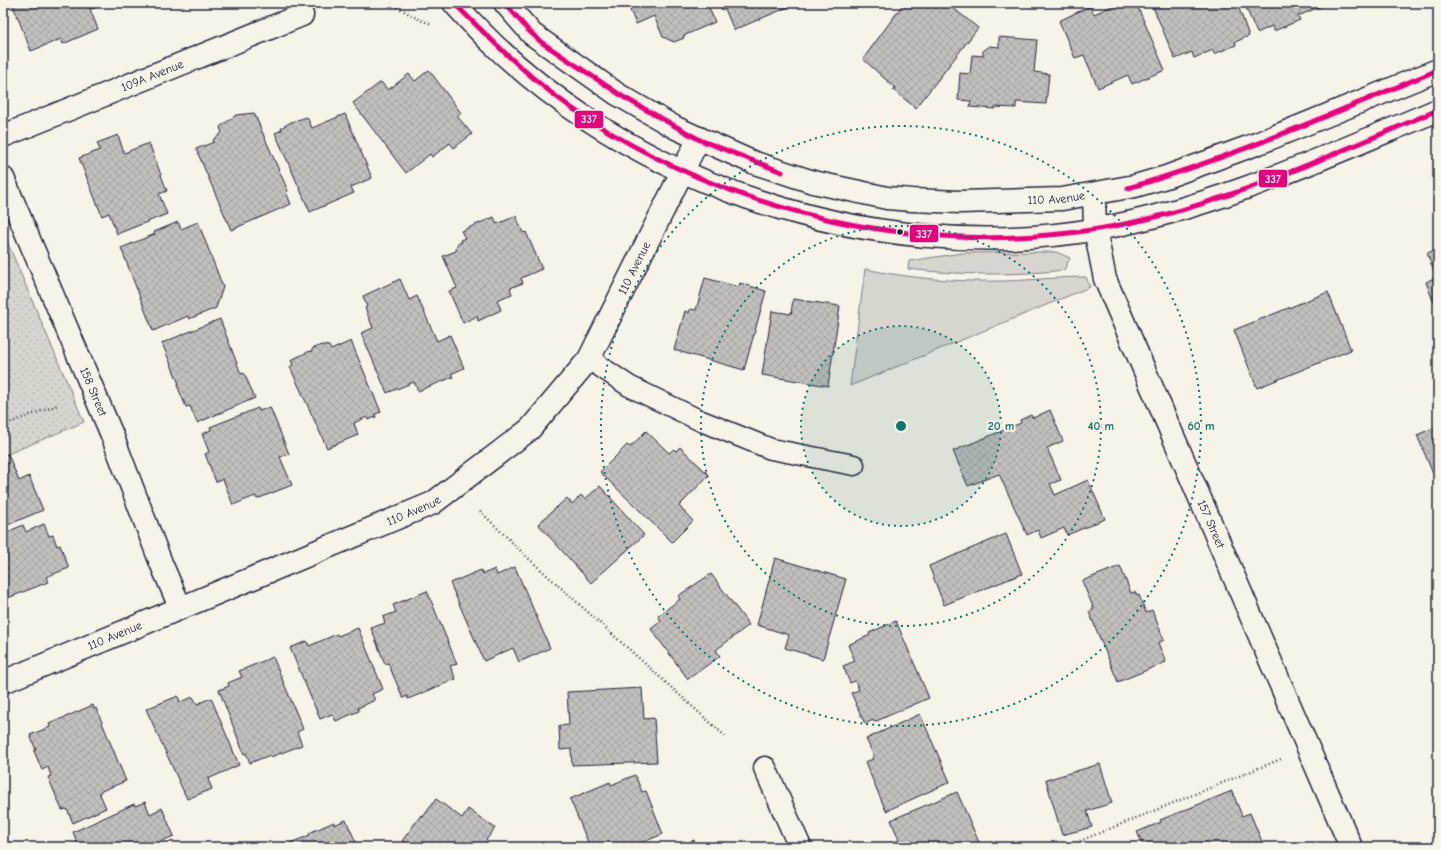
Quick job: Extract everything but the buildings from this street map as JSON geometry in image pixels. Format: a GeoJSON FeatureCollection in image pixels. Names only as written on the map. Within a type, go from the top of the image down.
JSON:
{"type":"FeatureCollection","features":[{"type":"Feature","properties":{"kind":"street"},"geometry":{"type":"LineString","coordinates":[[454,3],[513,62],[561,101],[612,134],[683,170],[743,196],[797,213],[833,222],[893,232],[993,238],[1060,234],[1095,229],[1163,214],[1207,201],[1438,110]]}},
{"type":"Feature","properties":{"kind":"street"},"geometry":{"type":"LineString","coordinates":[[505,3],[532,34],[617,94],[650,114],[699,138]]}},
{"type":"Feature","properties":{"kind":"street","name":"109A Avenue"},"geometry":{"type":"LineString","coordinates":[[3,136],[302,15]]}},
{"type":"Feature","properties":{"kind":"street","name":"110 Avenue"},"geometry":{"type":"LineString","coordinates":[[3,682],[180,607],[433,503],[530,429],[588,359],[699,138],[752,162],[813,182],[887,198],[960,202],[1062,199],[1150,182],[1220,158],[1438,70]]}},
{"type":"Feature","properties":{"kind":"street","name":"158 Street"},"geometry":{"type":"LineString","coordinates":[[3,178],[112,434],[161,563],[180,607]]}},
{"type":"Feature","properties":{"kind":"street","name":"157 Street"},"geometry":{"type":"LineString","coordinates":[[1094,194],[1095,229],[1105,279],[1350,847]]}},
{"type":"Feature","properties":{"kind":"street"},"geometry":{"type":"LineString","coordinates":[[765,768],[800,847]]}},
{"type":"Feature","properties":{"kind":"lane"},"geometry":{"type":"LineString","coordinates":[[588,359],[629,386],[699,420],[771,449],[854,465]]}},
{"type":"Feature","properties":{"kind":"path"},"geometry":{"type":"LineString","coordinates":[[390,3],[420,20],[432,24]]}},
{"type":"Feature","properties":{"kind":"path"},"geometry":{"type":"LineString","coordinates":[[3,425],[58,406]]}},
{"type":"Feature","properties":{"kind":"path"},"geometry":{"type":"LineString","coordinates":[[480,511],[528,558],[725,736]]}},
{"type":"Feature","properties":{"kind":"path"},"geometry":{"type":"LineString","coordinates":[[1065,847],[1286,758]]}},
{"type":"Feature","properties":{"kind":"shaded area"},"geometry":{"type":"Polygon","coordinates":[[[3,232],[84,422],[3,456],[3,232]]]}},
{"type":"Feature","properties":{"kind":"shaded area"},"geometry":{"type":"Polygon","coordinates":[[[1056,252],[1070,258],[1064,270],[986,274],[947,273],[908,269],[909,261],[962,253],[1056,252]]]}},
{"type":"Feature","properties":{"kind":"shaded area"},"geometry":{"type":"Polygon","coordinates":[[[865,269],[918,277],[971,281],[1006,281],[1086,277],[1090,287],[850,386],[865,269]]]}},
{"type":"Feature","properties":{"kind":"transit line","name":"337"},"geometry":{"type":"LineString","coordinates":[[454,3],[502,50],[570,107],[646,152],[706,181],[769,203],[833,220],[898,232],[965,237],[1031,236],[1098,229],[1141,221],[1185,209],[1271,180],[1438,110]]}},
{"type":"Feature","properties":{"kind":"transit line","name":"337"},"geometry":{"type":"LineString","coordinates":[[505,3],[528,30],[541,42],[625,98],[700,140],[782,172]]}},
{"type":"Feature","properties":{"kind":"transit line","name":"337"},"geometry":{"type":"LineString","coordinates":[[1128,188],[1168,176],[1246,148],[1438,70]]}}]}
